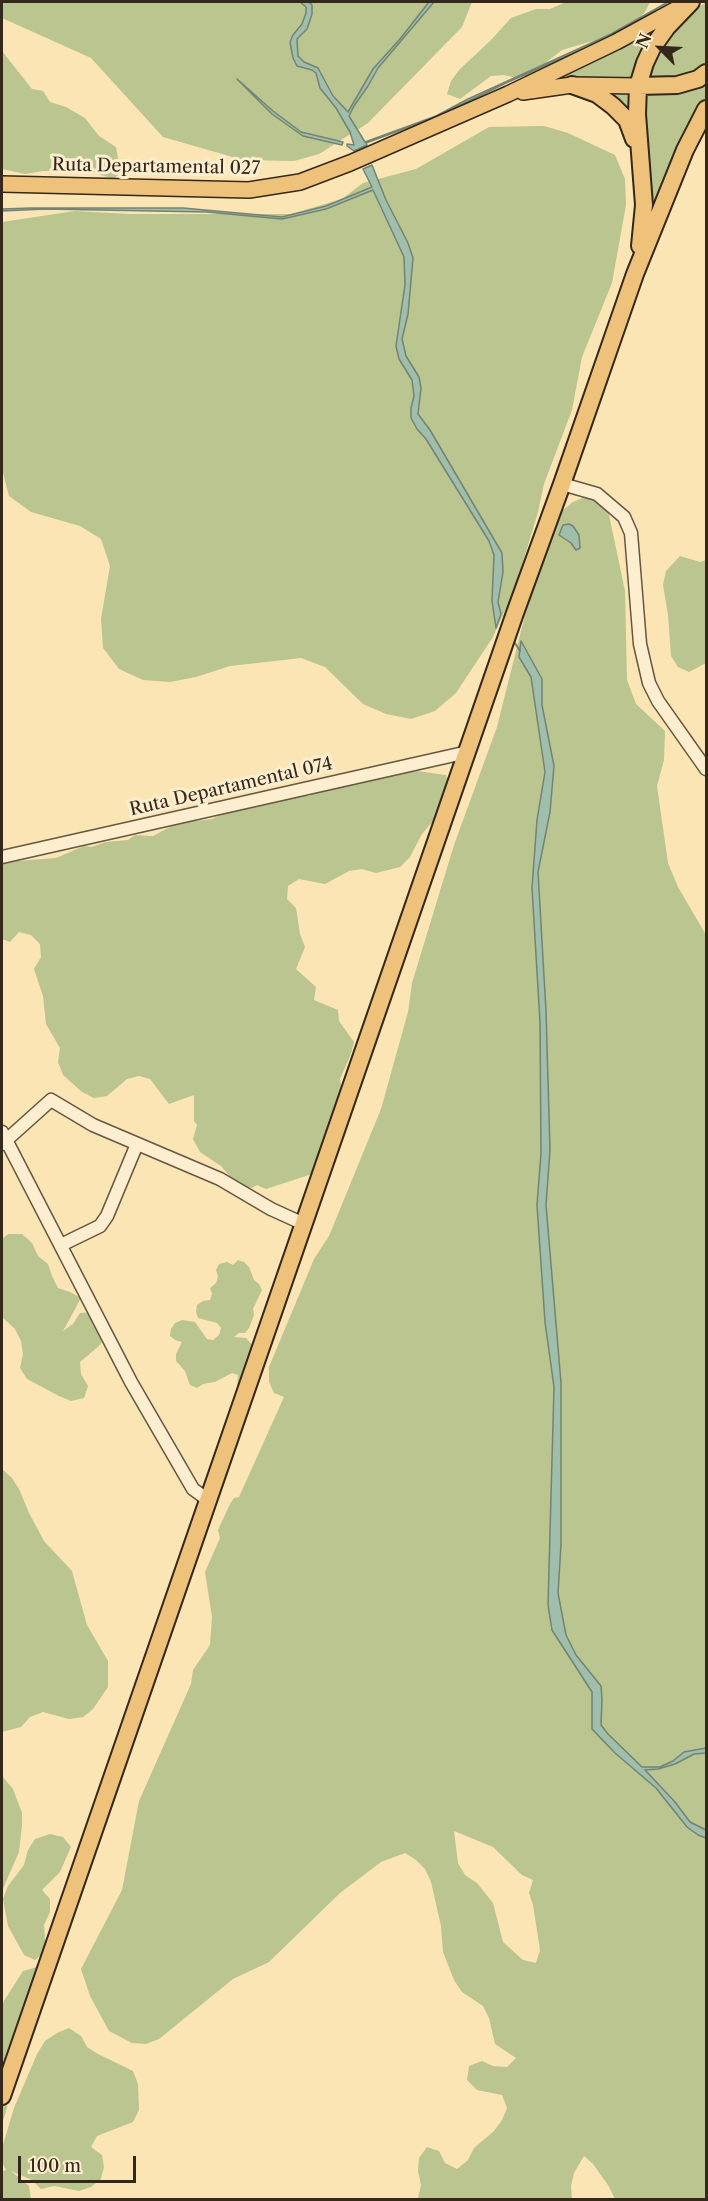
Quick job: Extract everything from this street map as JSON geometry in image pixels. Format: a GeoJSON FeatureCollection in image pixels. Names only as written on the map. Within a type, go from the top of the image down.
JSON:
{"type":"FeatureCollection","features":[{"type":"Feature","properties":{"kind":"highway"},"geometry":{"type":"LineString","coordinates":[[635,274],[644,205],[637,114],[638,86],[652,48],[667,27],[690,2]]}},
{"type":"Feature","properties":{"kind":"highway"},"geometry":{"type":"LineString","coordinates":[[638,86],[677,85],[698,79],[706,73]]}},
{"type":"Feature","properties":{"kind":"highway"},"geometry":{"type":"LineString","coordinates":[[572,86],[597,94],[613,106],[627,120],[640,152]]}},
{"type":"Feature","properties":{"kind":"highway"},"geometry":{"type":"LineString","coordinates":[[2,2096],[515,613],[635,274],[685,150],[706,109]]}},
{"type":"Feature","properties":{"kind":"main road","name":"Ruta Departamental 027"},"geometry":{"type":"LineString","coordinates":[[2,184],[249,190],[300,182],[350,163],[508,94],[624,38],[690,2]]}},
{"type":"Feature","properties":{"kind":"main road","name":"Ruta Departamental 027"},"geometry":{"type":"LineString","coordinates":[[508,94],[572,86],[638,86]]}},
{"type":"Feature","properties":{"kind":"street"},"geometry":{"type":"LineString","coordinates":[[562,484],[597,494],[624,517],[631,533],[640,644],[650,683],[658,701],[706,769]]}},
{"type":"Feature","properties":{"kind":"street","name":"Ruta Departamental 074"},"geometry":{"type":"LineString","coordinates":[[2,857],[468,752]]}},
{"type":"Feature","properties":{"kind":"street"},"geometry":{"type":"LineString","coordinates":[[208,1500],[193,1489],[131,1382],[61,1245],[3,1139],[51,1100],[93,1125],[220,1179],[271,1209],[304,1224]]}},
{"type":"Feature","properties":{"kind":"street"},"geometry":{"type":"LineString","coordinates":[[61,1245],[100,1226],[108,1216],[138,1144]]}},
{"type":"Feature","properties":{"kind":"green space"},"geometry":{"type":"Polygon","coordinates":[[[2,2],[472,2],[462,27],[368,123],[319,154],[294,161],[243,160],[163,137],[91,58],[2,18],[2,2]]]}},
{"type":"Feature","properties":{"kind":"green space"},"geometry":{"type":"Polygon","coordinates":[[[566,2],[650,2],[636,22],[625,29],[613,35],[562,50],[530,75],[517,78],[504,75],[491,76],[460,99],[447,94],[451,81],[459,70],[511,18],[536,9],[550,9],[566,2]]]}},
{"type":"Feature","properties":{"kind":"green space"},"geometry":{"type":"Polygon","coordinates":[[[706,2],[706,69],[696,75],[642,84],[652,57],[682,20],[706,2]]]}},
{"type":"Feature","properties":{"kind":"green space"},"geometry":{"type":"Polygon","coordinates":[[[661,25],[632,82],[539,85],[661,25]]]}},
{"type":"Feature","properties":{"kind":"green space"},"geometry":{"type":"Polygon","coordinates":[[[2,51],[32,89],[43,91],[50,102],[66,107],[85,118],[99,136],[116,147],[121,173],[113,179],[92,172],[43,171],[25,174],[2,169],[2,51]]]}},
{"type":"Feature","properties":{"kind":"green space"},"geometry":{"type":"Polygon","coordinates":[[[706,79],[706,100],[650,217],[642,94],[675,93],[706,79]]]}},
{"type":"Feature","properties":{"kind":"green space"},"geometry":{"type":"Polygon","coordinates":[[[595,91],[633,91],[634,128],[595,91]]]}},
{"type":"Feature","properties":{"kind":"green space"},"geometry":{"type":"Polygon","coordinates":[[[544,126],[568,133],[615,155],[625,179],[626,205],[612,283],[582,357],[572,410],[544,484],[515,588],[493,637],[456,693],[435,711],[411,719],[386,714],[363,704],[325,667],[301,658],[230,666],[196,677],[170,682],[143,680],[119,669],[103,648],[101,619],[110,566],[101,539],[80,526],[31,512],[9,496],[2,469],[2,222],[75,211],[129,214],[291,214],[342,199],[363,183],[416,169],[489,127],[544,126]]]}},
{"type":"Feature","properties":{"kind":"green space"},"geometry":{"type":"Polygon","coordinates":[[[587,496],[608,510],[625,591],[627,680],[636,704],[665,731],[664,760],[657,786],[668,863],[678,887],[706,935],[706,2199],[615,2199],[593,2164],[584,2156],[574,2173],[571,2186],[572,2199],[419,2200],[421,2185],[418,2171],[419,2158],[427,2147],[439,2151],[445,2163],[457,2169],[468,2160],[474,2148],[494,2131],[507,2108],[502,2095],[477,2090],[467,2080],[469,2066],[482,2061],[493,2066],[507,2067],[516,2058],[495,2044],[489,2018],[483,2006],[462,1992],[454,1980],[443,1952],[441,1926],[431,1882],[425,1869],[416,1860],[405,1853],[381,1862],[340,1893],[269,1962],[233,1979],[159,2039],[146,2044],[132,2043],[109,2031],[90,1996],[81,1969],[122,1890],[139,1801],[191,1684],[193,1670],[210,1645],[212,1617],[205,1572],[220,1538],[218,1530],[230,1504],[234,1498],[239,1497],[284,1397],[274,1393],[269,1382],[269,1367],[314,1259],[329,1236],[381,1109],[408,1012],[412,983],[454,845],[497,727],[538,563],[562,511],[573,502],[587,496]],[[454,1831],[458,1863],[465,1875],[477,1883],[493,1903],[503,1942],[523,1960],[536,1963],[540,1950],[529,1893],[533,1880],[522,1875],[493,1847],[454,1831]]]}},
{"type":"Feature","properties":{"kind":"green space"},"geometry":{"type":"Polygon","coordinates":[[[680,556],[700,562],[706,560],[706,663],[689,672],[678,667],[671,656],[663,585],[666,571],[680,556]]]}},
{"type":"Feature","properties":{"kind":"green space"},"geometry":{"type":"Polygon","coordinates":[[[417,771],[446,775],[450,788],[439,814],[422,834],[410,857],[400,867],[376,873],[362,869],[349,871],[325,884],[299,879],[288,886],[287,899],[296,908],[300,934],[305,947],[296,969],[316,987],[314,1000],[338,1010],[339,1021],[354,1042],[340,1079],[342,1092],[335,1139],[312,1174],[266,1189],[257,1185],[252,1188],[238,1186],[221,1166],[200,1152],[193,1139],[197,1125],[194,1121],[194,1095],[169,1104],[150,1079],[139,1076],[127,1079],[107,1096],[94,1098],[82,1092],[63,1075],[58,1062],[60,1048],[46,1024],[43,996],[34,969],[41,957],[40,944],[31,935],[19,932],[10,942],[2,939],[2,859],[16,861],[56,858],[84,846],[91,847],[106,842],[128,840],[135,835],[153,836],[183,820],[212,819],[229,811],[294,795],[309,796],[348,779],[417,771]]]}},
{"type":"Feature","properties":{"kind":"green space"},"geometry":{"type":"Polygon","coordinates":[[[8,1234],[22,1234],[32,1243],[38,1256],[48,1264],[58,1288],[81,1298],[63,1331],[73,1324],[80,1313],[94,1312],[107,1333],[100,1345],[80,1362],[81,1374],[88,1386],[84,1398],[71,1401],[59,1396],[27,1379],[20,1368],[23,1354],[21,1341],[15,1329],[2,1317],[2,1239],[8,1234]]]}},
{"type":"Feature","properties":{"kind":"green space"},"geometry":{"type":"Polygon","coordinates":[[[238,1260],[249,1267],[254,1280],[262,1290],[253,1309],[254,1315],[249,1328],[245,1333],[239,1333],[234,1337],[246,1338],[255,1348],[243,1391],[237,1389],[238,1375],[232,1373],[197,1388],[190,1385],[185,1371],[176,1361],[176,1354],[182,1342],[170,1336],[171,1329],[175,1323],[182,1320],[195,1322],[207,1339],[213,1340],[219,1335],[221,1328],[217,1323],[198,1318],[197,1305],[210,1300],[212,1294],[210,1288],[216,1283],[218,1277],[216,1270],[219,1264],[227,1262],[233,1265],[238,1260]]]}},
{"type":"Feature","properties":{"kind":"green space"},"geometry":{"type":"Polygon","coordinates":[[[2,1469],[19,1489],[44,1541],[72,1571],[87,1625],[108,1661],[108,1687],[93,1709],[83,1717],[69,1719],[43,1712],[30,1717],[21,1727],[2,1732],[2,1469]]]}},
{"type":"Feature","properties":{"kind":"green space"},"geometry":{"type":"Polygon","coordinates":[[[2,1776],[13,1789],[22,1813],[22,1826],[19,1852],[2,1891],[2,1776]]]}},
{"type":"Feature","properties":{"kind":"green space"},"geometry":{"type":"Polygon","coordinates":[[[50,1834],[63,1837],[71,1847],[60,1872],[42,1890],[50,1899],[50,1912],[44,1925],[46,1951],[35,1960],[24,1955],[8,1926],[3,1899],[8,1886],[24,1865],[28,1850],[35,1839],[50,1834]]]}},
{"type":"Feature","properties":{"kind":"green space"},"geometry":{"type":"Polygon","coordinates":[[[37,1967],[44,1979],[8,2081],[7,2108],[2,2124],[2,2004],[23,1971],[37,1967]]]}},
{"type":"Feature","properties":{"kind":"green space"},"geometry":{"type":"Polygon","coordinates":[[[69,2028],[81,2036],[87,2047],[133,2071],[138,2084],[139,2110],[133,2122],[97,2136],[91,2147],[102,2155],[104,2167],[101,2179],[91,2187],[79,2191],[54,2186],[41,2189],[32,2180],[11,2171],[29,2186],[31,2199],[2,2199],[2,2171],[6,2170],[2,2162],[2,2148],[14,2108],[37,2054],[45,2041],[69,2028]]]}},
{"type":"Feature","properties":{"kind":"shaded area"},"geometry":{"type":"Polygon","coordinates":[[[300,2],[309,2],[312,5],[312,14],[307,29],[297,39],[298,56],[304,62],[318,68],[333,96],[348,112],[373,69],[429,2],[434,2],[378,68],[349,116],[365,142],[436,116],[468,99],[611,34],[668,2],[610,37],[436,117],[366,143],[367,145],[354,151],[347,146],[347,144],[354,145],[350,132],[336,108],[320,88],[316,73],[297,66],[293,58],[290,42],[302,24],[306,13],[306,7],[300,2]]]}},
{"type":"Feature","properties":{"kind":"shaded area"},"geometry":{"type":"Polygon","coordinates":[[[237,79],[301,132],[343,142],[342,145],[303,136],[272,114],[237,79]]]}},
{"type":"Feature","properties":{"kind":"shaded area"},"geometry":{"type":"Polygon","coordinates":[[[372,165],[413,258],[408,314],[402,339],[406,356],[419,377],[421,388],[418,414],[430,430],[502,553],[503,572],[498,602],[501,614],[496,628],[492,601],[494,555],[489,541],[411,418],[414,396],[412,380],[399,359],[396,346],[405,285],[404,257],[373,190],[326,209],[282,219],[207,212],[45,209],[2,211],[2,209],[31,208],[183,208],[282,217],[326,206],[372,187],[363,169],[372,165]]]}},
{"type":"Feature","properties":{"kind":"shaded area"},"geometry":{"type":"Polygon","coordinates":[[[569,524],[579,535],[580,548],[576,550],[571,543],[559,535],[563,525],[569,524]]]}},
{"type":"Feature","properties":{"kind":"shaded area"},"geometry":{"type":"Polygon","coordinates":[[[521,641],[542,679],[542,705],[554,766],[550,812],[538,872],[546,1011],[550,1150],[546,1205],[561,1383],[561,1545],[558,1593],[566,1635],[576,1655],[601,1686],[601,1725],[608,1734],[642,1767],[660,1767],[673,1761],[684,1752],[706,1748],[706,1753],[694,1754],[675,1764],[658,1769],[645,1770],[690,1822],[706,1830],[706,1838],[687,1827],[656,1788],[615,1753],[592,1729],[592,1692],[552,1630],[548,1605],[554,1387],[545,1322],[537,1205],[541,1153],[540,1022],[532,888],[537,820],[545,772],[531,677],[519,657],[521,641]]]}},
{"type":"Feature","properties":{"kind":"waterway"},"geometry":{"type":"LineString","coordinates":[[513,640],[520,651]]}}]}
